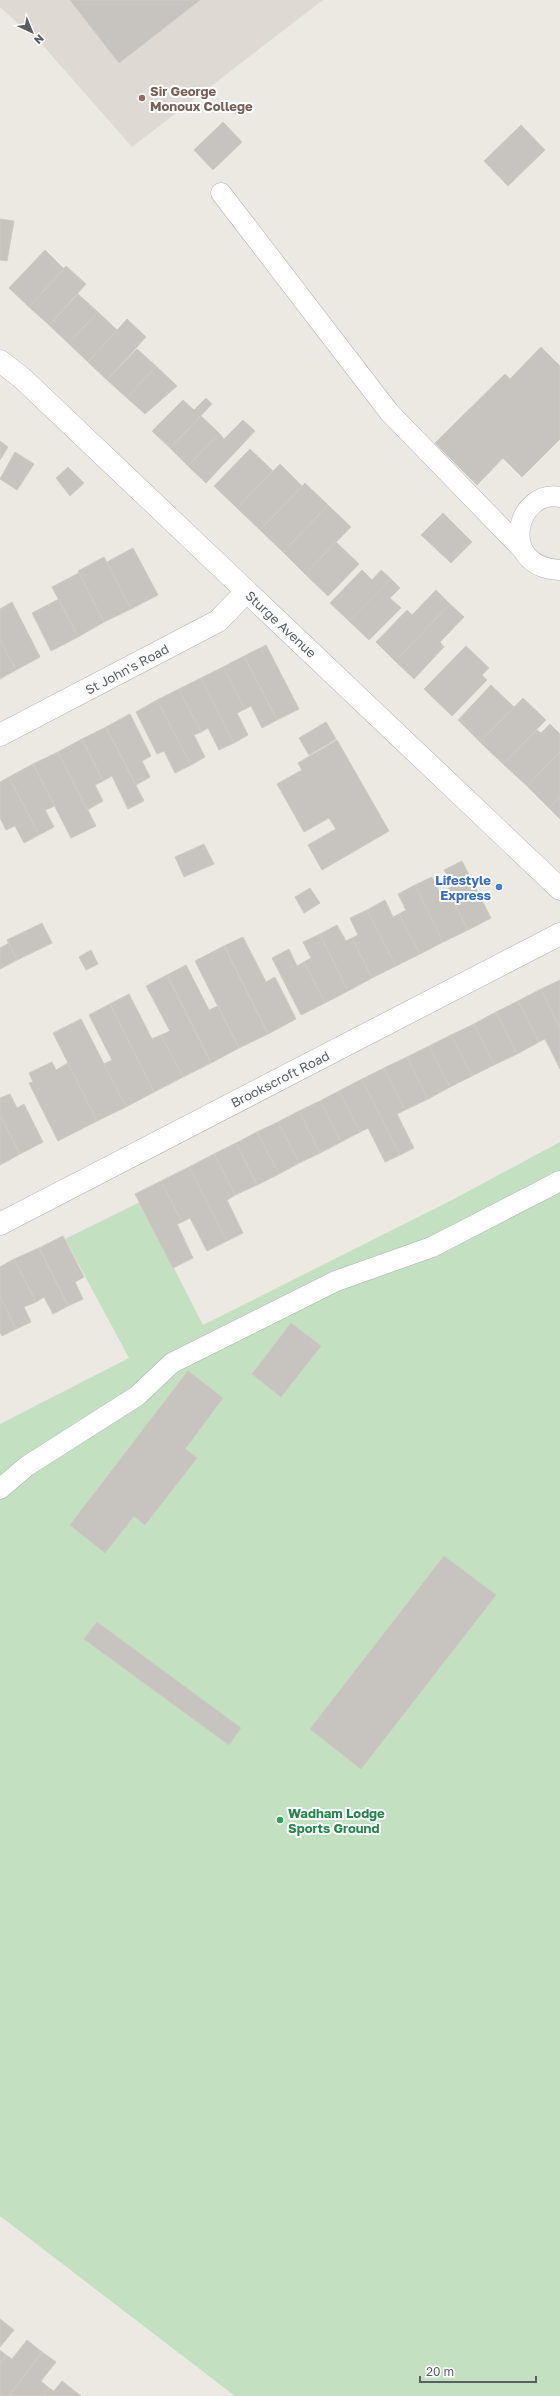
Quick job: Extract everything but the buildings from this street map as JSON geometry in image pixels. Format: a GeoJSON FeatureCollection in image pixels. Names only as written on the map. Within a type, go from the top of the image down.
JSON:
{"type":"FeatureCollection","features":[{"type":"Feature","properties":{"kind":"street","name":"Sturge Avenue"},"geometry":{"type":"LineString","coordinates":[[0,361],[28,384],[560,889]]}},
{"type":"Feature","properties":{"kind":"street","name":"St John's Road"},"geometry":{"type":"LineString","coordinates":[[0,735],[218,621],[246,592]]}},
{"type":"Feature","properties":{"kind":"street","name":"Brookscroft Road"},"geometry":{"type":"LineString","coordinates":[[0,1224],[560,934]]}},
{"type":"Feature","properties":{"kind":"lane"},"geometry":{"type":"LineString","coordinates":[[220,193],[389,412],[522,549],[528,558],[553,570],[560,584]]}},
{"type":"Feature","properties":{"kind":"lane"},"geometry":{"type":"LineString","coordinates":[[522,549],[518,535],[524,514],[539,500],[555,496],[560,497]]}},
{"type":"Feature","properties":{"kind":"lane"},"geometry":{"type":"LineString","coordinates":[[0,1489],[27,1466],[137,1396],[172,1362],[336,1281],[432,1247],[560,1181]]}},
{"type":"Feature","properties":{"kind":"shaded area","name":"Sir George Monoux College"},"geometry":{"type":"Polygon","coordinates":[[[0,0],[323,0],[132,147],[46,49],[0,7],[0,0]]]}},
{"type":"Feature","properties":{"kind":"green space","name":"Wadham Lodge Sports Ground"},"geometry":{"type":"Polygon","coordinates":[[[560,1142],[560,2396],[235,2396],[0,2216],[0,1424],[129,1358],[65,1239],[140,1202],[203,1325],[452,1200],[560,1142]]]}},
{"type":"Feature","properties":{"kind":"place","name":"Sir George Monoux College"},"geometry":{"type":"Point","coordinates":[142,98]}},
{"type":"Feature","properties":{"kind":"place","name":"Lifestyle Express"},"geometry":{"type":"Point","coordinates":[499,887]}},
{"type":"Feature","properties":{"kind":"place","name":"Wadham Lodge Sports Ground"},"geometry":{"type":"Point","coordinates":[280,1820]}}]}
